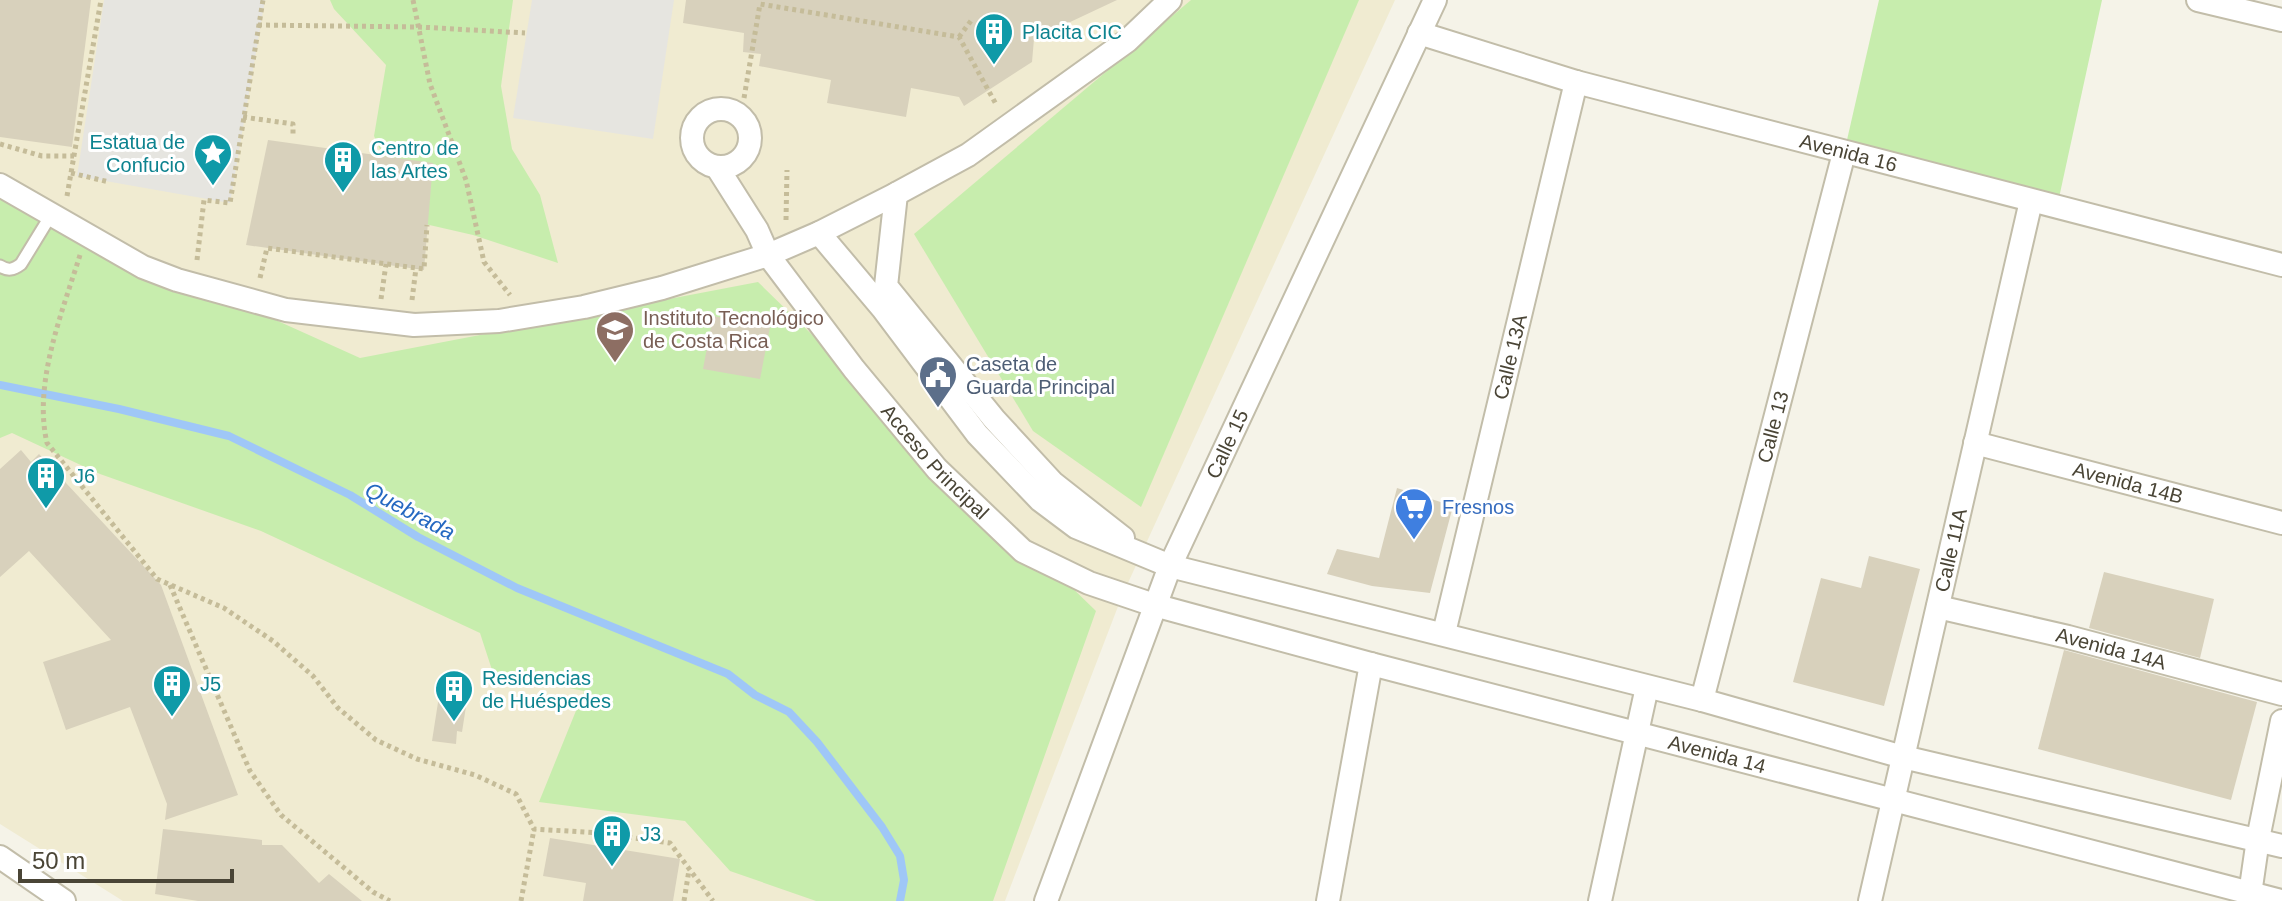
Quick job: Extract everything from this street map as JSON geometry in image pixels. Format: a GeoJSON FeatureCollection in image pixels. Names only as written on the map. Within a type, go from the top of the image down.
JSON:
{"type":"FeatureCollection","features":[{"type":"Feature","properties":{"kind":"street"},"geometry":{"type":"LineString","coordinates":[[0,185],[58,209],[143,267],[177,280],[286,310],[414,325],[499,321],[584,307],[662,288],[768,255],[819,233],[968,155],[1127,41],[1170,0]]}},
{"type":"Feature","properties":{"kind":"street","name":"Calle 15"},"geometry":{"type":"LineString","coordinates":[[1046,901],[1170,566],[1435,0]]}},
{"type":"Feature","properties":{"kind":"street"},"geometry":{"type":"LineString","coordinates":[[2198,0],[2282,20]]}},
{"type":"Feature","properties":{"kind":"street","name":"Avenida 16"},"geometry":{"type":"LineString","coordinates":[[1419,33],[1576,82],[2282,265]]}},
{"type":"Feature","properties":{"kind":"street","name":"Calle 13A"},"geometry":{"type":"LineString","coordinates":[[1444,633],[1576,82]]}},
{"type":"Feature","properties":{"kind":"street","name":"Calle 13"},"geometry":{"type":"LineString","coordinates":[[1702,700],[1844,153]]}},
{"type":"Feature","properties":{"kind":"street","name":"Acceso Principal"},"geometry":{"type":"LineString","coordinates":[[717,167],[757,230],[768,255],[854,369],[937,469],[1023,551],[1089,583],[1154,605]]}},
{"type":"Feature","properties":{"kind":"street"},"geometry":{"type":"LineString","coordinates":[[896,194],[886,286],[994,419],[1053,483],[1140,552]]}},
{"type":"Feature","properties":{"kind":"street","name":"Calle 11A"},"geometry":{"type":"LineString","coordinates":[[1870,901],[2031,201]]}},
{"type":"Feature","properties":{"kind":"street"},"geometry":{"type":"LineString","coordinates":[[819,233],[883,309],[977,434],[1040,500],[1076,527],[1170,566],[1702,700],[1903,757],[2282,846]]}},
{"type":"Feature","properties":{"kind":"street","name":"Avenida 14B"},"geometry":{"type":"LineString","coordinates":[[1975,443],[2282,523]]}},
{"type":"Feature","properties":{"kind":"street","name":"Avenida 14"},"geometry":{"type":"LineString","coordinates":[[1154,605],[2250,897],[2281,901]]}},
{"type":"Feature","properties":{"kind":"street","name":"Avenida 14A"},"geometry":{"type":"LineString","coordinates":[[1938,607],[2068,637],[2282,694]]}},
{"type":"Feature","properties":{"kind":"street"},"geometry":{"type":"LineString","coordinates":[[1328,901],[1371,664]]}},
{"type":"Feature","properties":{"kind":"street"},"geometry":{"type":"LineString","coordinates":[[1600,901],[1647,687]]}},
{"type":"Feature","properties":{"kind":"street"},"geometry":{"type":"LineString","coordinates":[[2250,897],[2258,839],[2282,721]]}},
{"type":"Feature","properties":{"kind":"street"},"geometry":{"type":"LineString","coordinates":[[0,857],[64,901]]}},
{"type":"Feature","properties":{"kind":"lane"},"geometry":{"type":"LineString","coordinates":[[0,266],[14,269],[21,264],[58,209]]}},
{"type":"Feature","properties":{"kind":"path"},"geometry":{"type":"LineString","coordinates":[[58,209],[71,173],[101,0]]}},
{"type":"Feature","properties":{"kind":"path"},"geometry":{"type":"LineString","coordinates":[[197,260],[204,200],[230,203],[263,0]]}},
{"type":"Feature","properties":{"kind":"path"},"geometry":{"type":"LineString","coordinates":[[413,0],[430,84],[466,180],[484,262],[511,296]]}},
{"type":"Feature","properties":{"kind":"path"},"geometry":{"type":"LineString","coordinates":[[744,98],[760,2],[959,37]]}},
{"type":"Feature","properties":{"kind":"path"},"geometry":{"type":"LineString","coordinates":[[959,37],[973,18]]}},
{"type":"Feature","properties":{"kind":"path"},"geometry":{"type":"LineString","coordinates":[[258,25],[419,27],[525,33]]}},
{"type":"Feature","properties":{"kind":"path"},"geometry":{"type":"LineString","coordinates":[[959,37],[1001,114]]}},
{"type":"Feature","properties":{"kind":"path"},"geometry":{"type":"LineString","coordinates":[[243,117],[293,124],[293,135]]}},
{"type":"Feature","properties":{"kind":"path"},"geometry":{"type":"LineString","coordinates":[[0,144],[42,156],[74,156]]}},
{"type":"Feature","properties":{"kind":"path"},"geometry":{"type":"LineString","coordinates":[[786,220],[787,170]]}},
{"type":"Feature","properties":{"kind":"path"},"geometry":{"type":"LineString","coordinates":[[71,173],[109,182]]}},
{"type":"Feature","properties":{"kind":"path"},"geometry":{"type":"LineString","coordinates":[[260,278],[267,248],[424,269],[427,225]]}},
{"type":"Feature","properties":{"kind":"path"},"geometry":{"type":"LineString","coordinates":[[82,251],[52,347],[42,420],[47,443],[157,579],[224,608],[273,641],[313,676],[338,708],[376,740],[417,759],[475,775],[516,794],[534,829],[521,901]]}},
{"type":"Feature","properties":{"kind":"path"},"geometry":{"type":"LineString","coordinates":[[381,300],[386,264]]}},
{"type":"Feature","properties":{"kind":"path"},"geometry":{"type":"LineString","coordinates":[[412,300],[416,268]]}},
{"type":"Feature","properties":{"kind":"path"},"geometry":{"type":"LineString","coordinates":[[170,585],[250,771],[281,815],[361,882],[390,901]]}},
{"type":"Feature","properties":{"kind":"path"},"geometry":{"type":"LineString","coordinates":[[534,829],[599,833],[670,843],[713,901]]}},
{"type":"Feature","properties":{"kind":"path"},"geometry":{"type":"LineString","coordinates":[[684,901],[689,869]]}},
{"type":"Feature","properties":{"kind":"shaded area","name":"Instituto Tecnológico de Costa Rica"},"geometry":{"type":"Polygon","coordinates":[[[0,0],[1395,0],[1122,596],[1005,901],[123,901],[0,824],[0,0]]]}},
{"type":"Feature","properties":{"kind":"shaded area"},"geometry":{"type":"Polygon","coordinates":[[[104,0],[265,0],[230,203],[77,176],[104,0]]]}},
{"type":"Feature","properties":{"kind":"shaded area"},"geometry":{"type":"Polygon","coordinates":[[[532,0],[674,0],[653,139],[513,118],[532,0]]]}},
{"type":"Feature","properties":{"kind":"green space"},"geometry":{"type":"Polygon","coordinates":[[[330,0],[513,0],[501,86],[512,149],[540,195],[558,263],[473,235],[412,221],[374,136],[386,65],[334,9],[330,0]]]}},
{"type":"Feature","properties":{"kind":"green space"},"geometry":{"type":"Polygon","coordinates":[[[1191,0],[1359,0],[1141,507],[1033,431],[914,234],[1191,0]]]}},
{"type":"Feature","properties":{"kind":"green space"},"geometry":{"type":"Polygon","coordinates":[[[1879,0],[2102,0],[2057,207],[1844,153],[1879,0]]]}},
{"type":"Feature","properties":{"kind":"green space"},"geometry":{"type":"Polygon","coordinates":[[[0,185],[89,236],[360,358],[758,282],[1096,611],[993,901],[816,901],[730,871],[685,821],[539,802],[584,691],[493,673],[480,633],[261,531],[100,474],[12,433],[0,438],[0,185]]]}},
{"type":"Feature","properties":{"kind":"building"},"geometry":{"type":"Polygon","coordinates":[[[0,0],[91,0],[72,147],[0,137],[0,0]]]}},
{"type":"Feature","properties":{"kind":"building"},"geometry":{"type":"Polygon","coordinates":[[[686,0],[1117,0],[1034,39],[1032,62],[964,106],[959,97],[911,88],[906,117],[827,103],[831,80],[759,66],[761,54],[743,52],[744,33],[683,23],[686,0]]]}},
{"type":"Feature","properties":{"kind":"building","name":"Centro de las Artes"},"geometry":{"type":"Polygon","coordinates":[[[268,140],[433,163],[424,270],[246,245],[268,140]]]}},
{"type":"Feature","properties":{"kind":"building"},"geometry":{"type":"Polygon","coordinates":[[[713,316],[770,327],[760,379],[703,369],[713,316]]]}},
{"type":"Feature","properties":{"kind":"building"},"geometry":{"type":"Polygon","coordinates":[[[21,450],[31,462],[39,454],[161,585],[238,795],[165,820],[167,804],[130,707],[66,730],[43,662],[111,640],[29,551],[0,577],[0,469],[21,450]]]}},
{"type":"Feature","properties":{"kind":"building","name":"Fresnos"},"geometry":{"type":"Polygon","coordinates":[[[1397,488],[1453,506],[1430,593],[1372,586],[1327,574],[1337,549],[1379,558],[1397,488]]]}},
{"type":"Feature","properties":{"kind":"building"},"geometry":{"type":"Polygon","coordinates":[[[1869,556],[1920,569],[1884,706],[1793,682],[1821,578],[1861,588],[1869,556]]]}},
{"type":"Feature","properties":{"kind":"building"},"geometry":{"type":"Polygon","coordinates":[[[2104,572],[2214,599],[2200,658],[2089,628],[2104,572]]]}},
{"type":"Feature","properties":{"kind":"building"},"geometry":{"type":"Polygon","coordinates":[[[2064,650],[2257,702],[2231,800],[2038,749],[2064,650]]]}},
{"type":"Feature","properties":{"kind":"building","name":"Residencias de Huéspedes"},"geometry":{"type":"Polygon","coordinates":[[[439,696],[467,700],[462,732],[457,731],[456,744],[432,741],[439,696]]]}},
{"type":"Feature","properties":{"kind":"building"},"geometry":{"type":"Polygon","coordinates":[[[163,829],[262,840],[262,845],[282,845],[319,883],[329,874],[362,901],[198,901],[155,894],[163,829]]]}},
{"type":"Feature","properties":{"kind":"building","name":"J3"},"geometry":{"type":"Polygon","coordinates":[[[550,838],[680,859],[673,901],[583,901],[586,883],[543,876],[550,838]]]}},
{"type":"Feature","properties":{"kind":"waterway","name":"Quebrada"},"geometry":{"type":"LineString","coordinates":[[0,385],[119,409],[229,436],[350,495],[418,537],[517,588],[728,674],[755,695],[789,712],[817,742],[882,827],[900,856],[904,880],[900,901]]}},
{"type":"Feature","properties":{"kind":"place","name":"Placita CIC"},"geometry":{"type":"Point","coordinates":[994,66]}},
{"type":"Feature","properties":{"kind":"place","name":"Estatua de Confucio"},"geometry":{"type":"Point","coordinates":[213,187]}},
{"type":"Feature","properties":{"kind":"place","name":"Centro de las Artes"},"geometry":{"type":"Point","coordinates":[343,194]}},
{"type":"Feature","properties":{"kind":"place","name":"Instituto Tecnológico de Costa Rica"},"geometry":{"type":"Point","coordinates":[615,364]}},
{"type":"Feature","properties":{"kind":"place","name":"Caseta de Guarda Principal"},"geometry":{"type":"Point","coordinates":[938,409]}},
{"type":"Feature","properties":{"kind":"place","name":"J6"},"geometry":{"type":"Point","coordinates":[46,510]}},
{"type":"Feature","properties":{"kind":"place","name":"Fresnos"},"geometry":{"type":"Point","coordinates":[1414,541]}},
{"type":"Feature","properties":{"kind":"place","name":"J5"},"geometry":{"type":"Point","coordinates":[172,718]}},
{"type":"Feature","properties":{"kind":"place","name":"Residencias de Huéspedes"},"geometry":{"type":"Point","coordinates":[454,723]}},
{"type":"Feature","properties":{"kind":"place","name":"J3"},"geometry":{"type":"Point","coordinates":[612,868]}}]}
